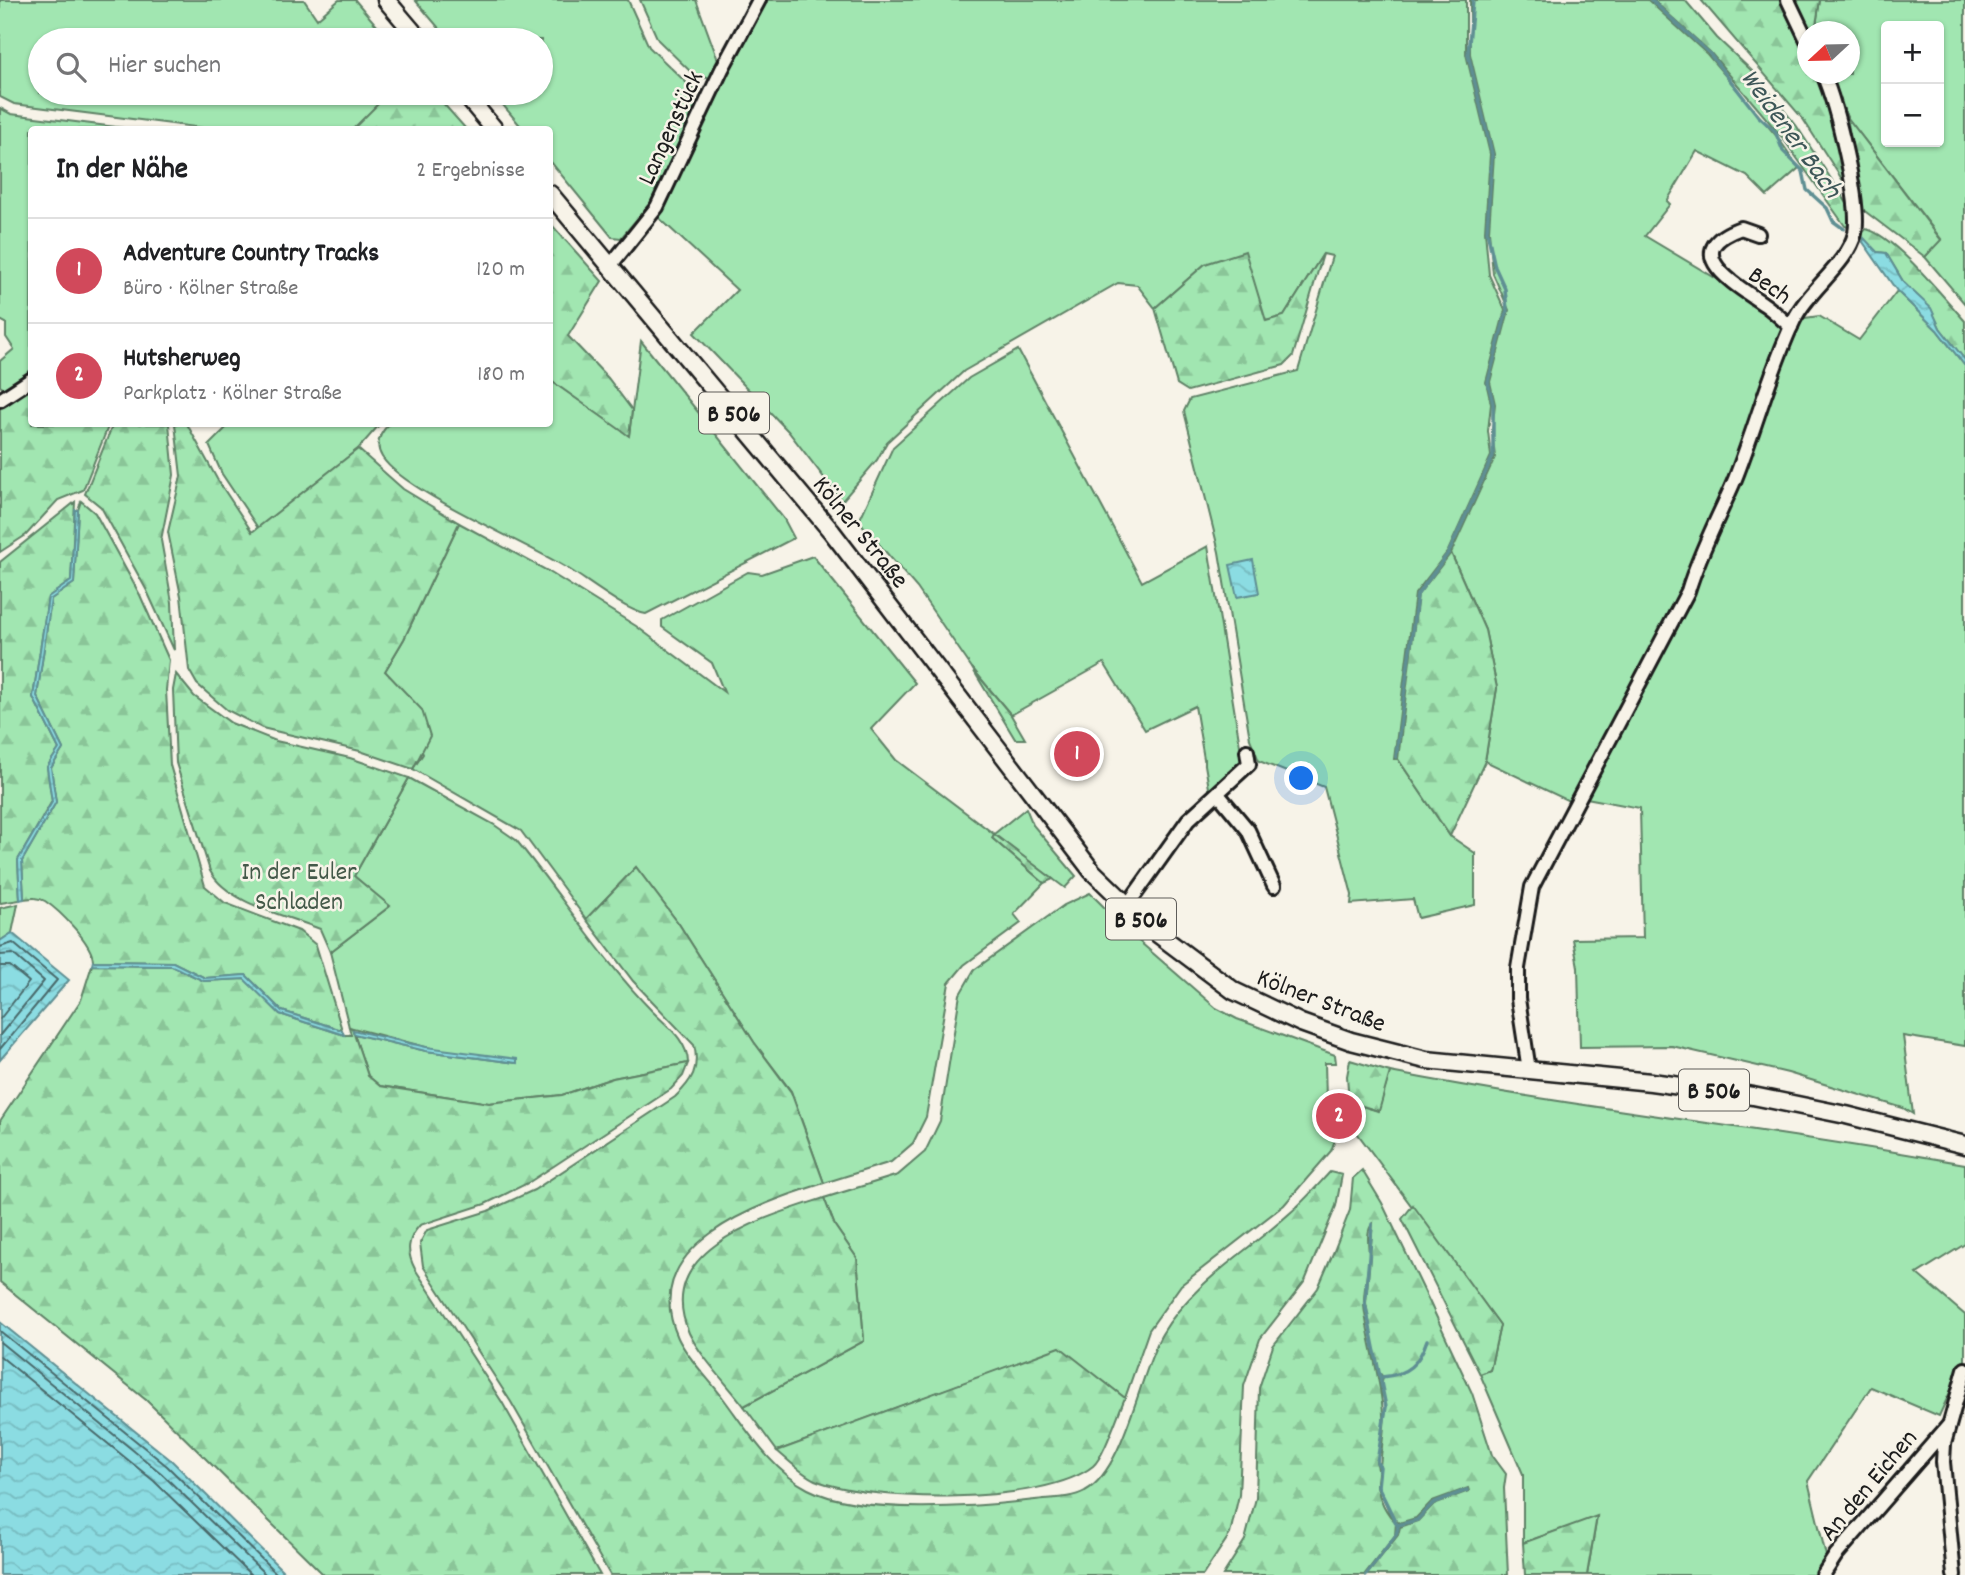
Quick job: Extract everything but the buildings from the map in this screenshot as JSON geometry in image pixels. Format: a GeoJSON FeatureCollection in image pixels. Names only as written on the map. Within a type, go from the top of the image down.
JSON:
{"type":"FeatureCollection","features":[{"type":"Feature","properties":{"kind":"main road"},"geometry":{"type":"LineString","coordinates":[[386,0],[410,28]]}},
{"type":"Feature","properties":{"kind":"main road"},"geometry":{"type":"LineString","coordinates":[[474,105],[492,126]]}},
{"type":"Feature","properties":{"kind":"main road","name":"Kölner Straße"},"geometry":{"type":"LineString","coordinates":[[553,198],[840,542],[1092,871],[1126,906],[1234,991],[1301,1023],[1351,1041],[1426,1060],[1753,1096],[1846,1115],[1965,1145]]}},
{"type":"Feature","properties":{"kind":"street","name":"Langenstück"},"geometry":{"type":"LineString","coordinates":[[610,266],[657,207],[722,69],[759,0]]}},
{"type":"Feature","properties":{"kind":"street"},"geometry":{"type":"LineString","coordinates":[[1787,0],[1798,21]]}},
{"type":"Feature","properties":{"kind":"street","name":"Bech"},"geometry":{"type":"LineString","coordinates":[[1758,234],[1741,228],[1726,233],[1715,249],[1714,263],[1724,277],[1769,307],[1791,327],[1805,301],[1846,251],[1855,233],[1856,221],[1839,119],[1827,84]]}},
{"type":"Feature","properties":{"kind":"street"},"geometry":{"type":"LineString","coordinates":[[1529,1070],[1518,999],[1523,928],[1532,887],[1688,591],[1699,555],[1734,480],[1791,327]]}},
{"type":"Feature","properties":{"kind":"street"},"geometry":{"type":"LineString","coordinates":[[0,400],[28,382]]}},
{"type":"Feature","properties":{"kind":"street"},"geometry":{"type":"LineString","coordinates":[[1126,906],[1188,820],[1249,764],[1247,751]]}},
{"type":"Feature","properties":{"kind":"street"},"geometry":{"type":"LineString","coordinates":[[1218,794],[1248,830],[1274,886]]}},
{"type":"Feature","properties":{"kind":"street"},"geometry":{"type":"LineString","coordinates":[[1954,1575],[1943,1462],[1949,1425],[1965,1369]]}},
{"type":"Feature","properties":{"kind":"street","name":"An den Eichen"},"geometry":{"type":"LineString","coordinates":[[1823,1575],[1836,1555],[1949,1425]]}},
{"type":"Feature","properties":{"kind":"green space"},"geometry":{"type":"Polygon","coordinates":[[[0,0],[304,0],[317,19],[339,0],[355,0],[379,28],[28,28],[28,105],[377,105],[357,126],[187,126],[14,104],[0,97],[0,0]]]}},
{"type":"Feature","properties":{"kind":"green space"},"geometry":{"type":"Polygon","coordinates":[[[415,0],[628,0],[649,47],[693,89],[696,107],[651,202],[621,238],[612,237],[553,165],[553,126],[520,126],[503,105],[553,105],[553,28],[439,28],[415,0]]]}},
{"type":"Feature","properties":{"kind":"green space"},"geometry":{"type":"Polygon","coordinates":[[[640,0],[696,0],[719,63],[712,77],[698,79],[658,40],[640,0]]]}},
{"type":"Feature","properties":{"kind":"green space"},"geometry":{"type":"Polygon","coordinates":[[[763,0],[1466,0],[1466,54],[1490,154],[1485,231],[1489,275],[1505,310],[1486,382],[1491,404],[1488,431],[1491,456],[1448,551],[1415,594],[1394,759],[1398,759],[1450,836],[1475,853],[1475,905],[1418,918],[1413,899],[1351,904],[1352,895],[1324,787],[1259,761],[1250,739],[1219,552],[1184,411],[1190,399],[1298,371],[1332,256],[1323,254],[1284,316],[1266,321],[1205,264],[1155,308],[1137,285],[1118,283],[964,371],[887,442],[877,460],[842,501],[788,431],[694,333],[737,290],[656,215],[763,0]]]}},
{"type":"Feature","properties":{"kind":"green space"},"geometry":{"type":"Polygon","coordinates":[[[1470,0],[1648,0],[1707,54],[1779,139],[1799,168],[1767,196],[1747,176],[1697,151],[1667,201],[1670,204],[1645,236],[1757,303],[1784,328],[1759,405],[1686,590],[1571,802],[1485,761],[1497,688],[1485,630],[1451,553],[1495,457],[1492,431],[1495,404],[1490,382],[1509,310],[1493,274],[1489,231],[1494,154],[1470,54],[1470,0]]]}},
{"type":"Feature","properties":{"kind":"green space"},"geometry":{"type":"Polygon","coordinates":[[[1653,0],[1685,0],[1717,38],[1752,71],[1796,125],[1852,211],[1853,229],[1845,226],[1782,137],[1710,52],[1653,0]]]}},
{"type":"Feature","properties":{"kind":"green space"},"geometry":{"type":"Polygon","coordinates":[[[1701,0],[1780,0],[1797,37],[1797,84],[1819,84],[1833,119],[1847,187],[1803,119],[1701,0]]]}},
{"type":"Feature","properties":{"kind":"green space"},"geometry":{"type":"Polygon","coordinates":[[[1796,0],[1820,0],[1817,21],[1806,21],[1796,0]]]}},
{"type":"Feature","properties":{"kind":"green space"},"geometry":{"type":"Polygon","coordinates":[[[1820,0],[1965,0],[1965,304],[1925,257],[1941,239],[1847,117],[1835,84],[1860,84],[1860,21],[1817,21],[1820,0]]]}},
{"type":"Feature","properties":{"kind":"green space"},"geometry":{"type":"Polygon","coordinates":[[[377,105],[445,105],[463,126],[356,126],[377,105]]]}},
{"type":"Feature","properties":{"kind":"green space"},"geometry":{"type":"Polygon","coordinates":[[[0,108],[11,114],[108,126],[28,126],[28,378],[7,391],[0,386],[0,361],[14,349],[6,337],[6,323],[0,320],[0,108]]]}},
{"type":"Feature","properties":{"kind":"green space"},"geometry":{"type":"Polygon","coordinates":[[[1847,117],[1941,240],[1925,257],[1862,209],[1847,117]]]}},
{"type":"Feature","properties":{"kind":"green space"},"geometry":{"type":"Polygon","coordinates":[[[553,226],[602,281],[568,336],[608,378],[632,410],[629,436],[553,382],[553,226]]]}},
{"type":"Feature","properties":{"kind":"green space"},"geometry":{"type":"Polygon","coordinates":[[[1866,229],[1904,255],[1965,321],[1965,360],[1940,328],[1931,309],[1904,283],[1886,253],[1877,252],[1860,236],[1866,229]]]}},
{"type":"Feature","properties":{"kind":"green space"},"geometry":{"type":"Polygon","coordinates":[[[1245,251],[1266,321],[1284,316],[1323,254],[1293,356],[1284,365],[1188,391],[1177,384],[1155,308],[1205,264],[1245,251]]]}},
{"type":"Feature","properties":{"kind":"green space"},"geometry":{"type":"Polygon","coordinates":[[[1897,291],[1937,330],[1965,366],[1965,1046],[1903,1036],[1913,1114],[1903,1108],[1788,1073],[1672,1046],[1580,1047],[1578,967],[1573,939],[1643,938],[1640,808],[1581,797],[1660,652],[1798,319],[1819,316],[1859,340],[1897,291]]]}},
{"type":"Feature","properties":{"kind":"green space"},"geometry":{"type":"Polygon","coordinates":[[[641,341],[784,519],[794,538],[646,614],[627,607],[548,557],[467,516],[414,485],[394,471],[378,448],[379,439],[386,427],[553,427],[553,382],[629,435],[641,341]]]}},
{"type":"Feature","properties":{"kind":"green space"},"geometry":{"type":"Polygon","coordinates":[[[1018,350],[1142,582],[1208,546],[1242,758],[1237,771],[1210,794],[1195,706],[1145,730],[1104,663],[1011,715],[972,668],[917,588],[859,521],[893,447],[969,378],[1018,350]]]}},
{"type":"Feature","properties":{"kind":"green space"},"geometry":{"type":"Polygon","coordinates":[[[28,384],[28,427],[108,427],[83,490],[58,500],[26,535],[0,552],[0,403],[28,384]]]}},
{"type":"Feature","properties":{"kind":"green space"},"geometry":{"type":"Polygon","coordinates":[[[112,427],[169,427],[174,475],[161,540],[172,602],[174,650],[147,591],[101,507],[85,494],[112,427]]]}},
{"type":"Feature","properties":{"kind":"green space"},"geometry":{"type":"Polygon","coordinates":[[[175,427],[189,427],[217,479],[252,532],[358,449],[403,489],[459,523],[404,639],[385,671],[422,710],[430,736],[413,769],[360,751],[262,728],[227,710],[197,684],[189,670],[181,596],[168,532],[181,476],[175,427]]]}},
{"type":"Feature","properties":{"kind":"green space"},"geometry":{"type":"Polygon","coordinates":[[[227,427],[377,427],[358,449],[258,528],[222,474],[209,445],[227,427]]]}},
{"type":"Feature","properties":{"kind":"green space"},"geometry":{"type":"Polygon","coordinates":[[[81,501],[95,513],[140,595],[169,660],[166,690],[170,765],[205,886],[225,903],[299,931],[316,945],[342,1030],[282,1011],[246,975],[205,978],[173,962],[93,961],[82,937],[59,912],[42,900],[24,899],[22,861],[56,802],[51,768],[63,749],[37,696],[51,599],[74,583],[78,510],[81,501]]]}},
{"type":"Feature","properties":{"kind":"green space"},"geometry":{"type":"Polygon","coordinates":[[[75,502],[71,581],[48,597],[33,697],[59,749],[47,767],[52,801],[18,860],[20,900],[0,903],[0,562],[75,502]]]}},
{"type":"Feature","properties":{"kind":"green space"},"geometry":{"type":"Polygon","coordinates":[[[459,523],[546,570],[636,626],[724,692],[712,663],[662,627],[662,620],[748,572],[762,574],[813,556],[915,683],[871,729],[896,760],[994,834],[1026,808],[1033,825],[1076,876],[1065,888],[994,835],[992,838],[1044,883],[1014,914],[1021,923],[964,965],[949,983],[926,1117],[913,1143],[891,1162],[824,1183],[791,1091],[754,1042],[679,924],[636,867],[586,919],[521,831],[413,769],[423,754],[385,671],[404,639],[459,523]]]}},
{"type":"Feature","properties":{"kind":"green space"},"geometry":{"type":"Polygon","coordinates":[[[1451,553],[1485,630],[1497,688],[1485,761],[1450,836],[1398,759],[1418,595],[1451,553]]]}},
{"type":"Feature","properties":{"kind":"green space"},"geometry":{"type":"Polygon","coordinates":[[[972,668],[1011,715],[1025,739],[1015,739],[972,668]]]}},
{"type":"Feature","properties":{"kind":"green space","name":"In der Euler Schladen"},"geometry":{"type":"Polygon","coordinates":[[[176,674],[194,696],[231,723],[276,741],[350,758],[409,778],[354,876],[390,906],[330,952],[320,929],[244,900],[218,882],[210,871],[176,763],[173,690],[176,674]]]}},
{"type":"Feature","properties":{"kind":"green space"},"geometry":{"type":"Polygon","coordinates":[[[409,778],[493,824],[516,840],[616,971],[681,1041],[688,1063],[613,1078],[562,1095],[489,1103],[380,1086],[368,1076],[354,1034],[426,1051],[516,1063],[426,1047],[349,1027],[330,952],[389,907],[354,876],[409,778]]]}},
{"type":"Feature","properties":{"kind":"green space"},"geometry":{"type":"Polygon","coordinates":[[[994,834],[1053,879],[1044,883],[992,838],[994,834]]]}},
{"type":"Feature","properties":{"kind":"green space"},"geometry":{"type":"Polygon","coordinates":[[[636,867],[679,924],[754,1042],[791,1092],[824,1183],[767,1203],[710,1233],[688,1254],[674,1278],[670,1306],[678,1338],[693,1361],[771,1460],[808,1489],[830,1498],[857,1503],[919,1507],[1011,1503],[1067,1497],[1085,1491],[1099,1480],[1111,1463],[1154,1351],[1175,1316],[1205,1283],[1290,1213],[1330,1172],[1342,1175],[1336,1206],[1305,1281],[1260,1339],[1244,1386],[1239,1495],[1230,1534],[1203,1575],[610,1575],[511,1402],[423,1266],[420,1243],[427,1230],[488,1211],[534,1190],[675,1097],[690,1080],[696,1061],[694,1045],[633,981],[586,919],[636,867]]]}},
{"type":"Feature","properties":{"kind":"green space"},"geometry":{"type":"Polygon","coordinates":[[[1090,893],[1133,936],[1216,1008],[1237,1019],[1335,1055],[1336,1063],[1325,1063],[1327,1135],[1337,1134],[1331,1151],[1284,1205],[1181,1285],[1149,1330],[1125,1398],[1060,1348],[777,1451],[744,1406],[864,1341],[857,1258],[835,1226],[824,1198],[898,1175],[925,1152],[940,1121],[960,994],[974,970],[1064,905],[1090,893]]]}},
{"type":"Feature","properties":{"kind":"green space"},"geometry":{"type":"Polygon","coordinates":[[[18,904],[12,933],[0,941],[0,908],[18,904]]]}},
{"type":"Feature","properties":{"kind":"green space"},"geometry":{"type":"Polygon","coordinates":[[[92,965],[172,966],[204,981],[245,979],[280,1014],[344,1035],[351,1035],[349,1027],[352,1028],[368,1076],[380,1086],[489,1103],[562,1095],[613,1078],[688,1063],[683,1076],[671,1089],[528,1183],[485,1204],[420,1225],[412,1235],[409,1246],[415,1269],[502,1402],[600,1575],[324,1575],[146,1400],[0,1282],[0,1121],[81,1000],[92,965]]]}},
{"type":"Feature","properties":{"kind":"green space"},"geometry":{"type":"Polygon","coordinates":[[[1350,1060],[1390,1072],[1379,1111],[1349,1102],[1347,1076],[1350,1060]]]}},
{"type":"Feature","properties":{"kind":"green space"},"geometry":{"type":"Polygon","coordinates":[[[1390,1072],[1965,1164],[1965,1244],[1917,1274],[1965,1315],[1965,1360],[1939,1416],[1871,1387],[1808,1481],[1827,1560],[1815,1575],[1587,1575],[1597,1517],[1523,1543],[1523,1474],[1480,1374],[1490,1370],[1500,1325],[1355,1130],[1349,1102],[1378,1111],[1390,1072]]]}},
{"type":"Feature","properties":{"kind":"green space"},"geometry":{"type":"Polygon","coordinates":[[[1362,1170],[1382,1203],[1472,1393],[1492,1455],[1506,1474],[1504,1488],[1508,1575],[1367,1575],[1398,1535],[1400,1527],[1418,1521],[1434,1504],[1469,1491],[1468,1488],[1432,1501],[1416,1518],[1399,1523],[1391,1516],[1378,1486],[1386,1407],[1381,1387],[1383,1377],[1378,1371],[1366,1303],[1373,1223],[1368,1235],[1369,1258],[1364,1306],[1382,1405],[1381,1444],[1376,1462],[1377,1486],[1384,1506],[1389,1515],[1396,1522],[1395,1535],[1364,1575],[1223,1575],[1245,1540],[1256,1498],[1259,1388],[1273,1346],[1318,1288],[1350,1210],[1353,1178],[1362,1170]]]}},
{"type":"Feature","properties":{"kind":"green space"},"geometry":{"type":"Polygon","coordinates":[[[824,1198],[835,1226],[857,1258],[864,1341],[744,1406],[707,1361],[689,1333],[682,1304],[686,1279],[700,1258],[721,1241],[773,1215],[824,1198]]]}},
{"type":"Feature","properties":{"kind":"green space"},"geometry":{"type":"Polygon","coordinates":[[[1413,1205],[1500,1325],[1490,1370],[1480,1374],[1402,1219],[1413,1205]]]}},
{"type":"Feature","properties":{"kind":"green space"},"geometry":{"type":"Polygon","coordinates":[[[1060,1347],[1125,1398],[1097,1461],[1070,1479],[999,1494],[915,1496],[875,1493],[841,1488],[815,1480],[777,1451],[1060,1347]]]}},
{"type":"Feature","properties":{"kind":"green space"},"geometry":{"type":"Polygon","coordinates":[[[1597,1516],[1587,1575],[1525,1575],[1523,1543],[1597,1516]]]}},
{"type":"Feature","properties":{"kind":"water"},"geometry":{"type":"Polygon","coordinates":[[[1864,238],[1877,252],[1886,253],[1904,283],[1931,308],[1940,328],[1965,360],[1965,366],[1937,330],[1897,291],[1863,242],[1864,238]]]}},
{"type":"Feature","properties":{"kind":"water"},"geometry":{"type":"Polygon","coordinates":[[[75,510],[78,510],[74,583],[51,599],[37,696],[63,749],[51,768],[56,802],[22,861],[24,899],[20,900],[18,860],[52,802],[47,767],[59,749],[33,697],[48,597],[71,581],[75,510]]]}},
{"type":"Feature","properties":{"kind":"water"},"geometry":{"type":"Polygon","coordinates":[[[1253,560],[1259,593],[1237,597],[1230,565],[1253,560]]]}},
{"type":"Feature","properties":{"kind":"water"},"geometry":{"type":"Polygon","coordinates":[[[12,933],[69,980],[0,1060],[0,941],[12,933]]]}},
{"type":"Feature","properties":{"kind":"water"},"geometry":{"type":"Polygon","coordinates":[[[93,961],[173,962],[205,978],[246,975],[282,1011],[342,1030],[344,1035],[280,1014],[244,979],[204,981],[172,966],[92,965],[93,961]]]}},
{"type":"Feature","properties":{"kind":"water"},"geometry":{"type":"Polygon","coordinates":[[[353,1030],[426,1047],[517,1059],[517,1063],[426,1051],[354,1034],[353,1030]]]}},
{"type":"Feature","properties":{"kind":"water"},"geometry":{"type":"Polygon","coordinates":[[[0,1322],[172,1461],[287,1575],[0,1575],[0,1322]]]}},
{"type":"Feature","properties":{"kind":"waterway"},"geometry":{"type":"LineString","coordinates":[[1396,757],[1417,595],[1449,552],[1493,456],[1493,404],[1488,382],[1507,310],[1505,289],[1495,267],[1487,231],[1492,154],[1468,54],[1473,0]]}},
{"type":"Feature","properties":{"kind":"waterway","name":"Weidener Bach"},"geometry":{"type":"LineString","coordinates":[[1651,0],[1709,53],[1758,116],[1775,131],[1783,151],[1803,171],[1807,190],[1827,208],[1833,221],[1844,229]]}},
{"type":"Feature","properties":{"kind":"waterway"},"geometry":{"type":"LineString","coordinates":[[1366,1575],[1396,1535],[1398,1527],[1378,1486],[1380,1467],[1377,1462],[1386,1407],[1365,1303],[1372,1224]]}},
{"type":"Feature","properties":{"kind":"waterway"},"geometry":{"type":"LineString","coordinates":[[1382,1377],[1398,1374],[1411,1367],[1420,1356],[1427,1340]]}},
{"type":"Feature","properties":{"kind":"waterway"},"geometry":{"type":"LineString","coordinates":[[1398,1525],[1417,1520],[1433,1503],[1467,1490]]}},
{"type":"Feature","properties":{"kind":"place","name":"Adventure Country Tracks"},"geometry":{"type":"Point","coordinates":[1077,754]}},
{"type":"Feature","properties":{"kind":"place","name":"Hutsherweg"},"geometry":{"type":"Point","coordinates":[1339,1116]}}]}
